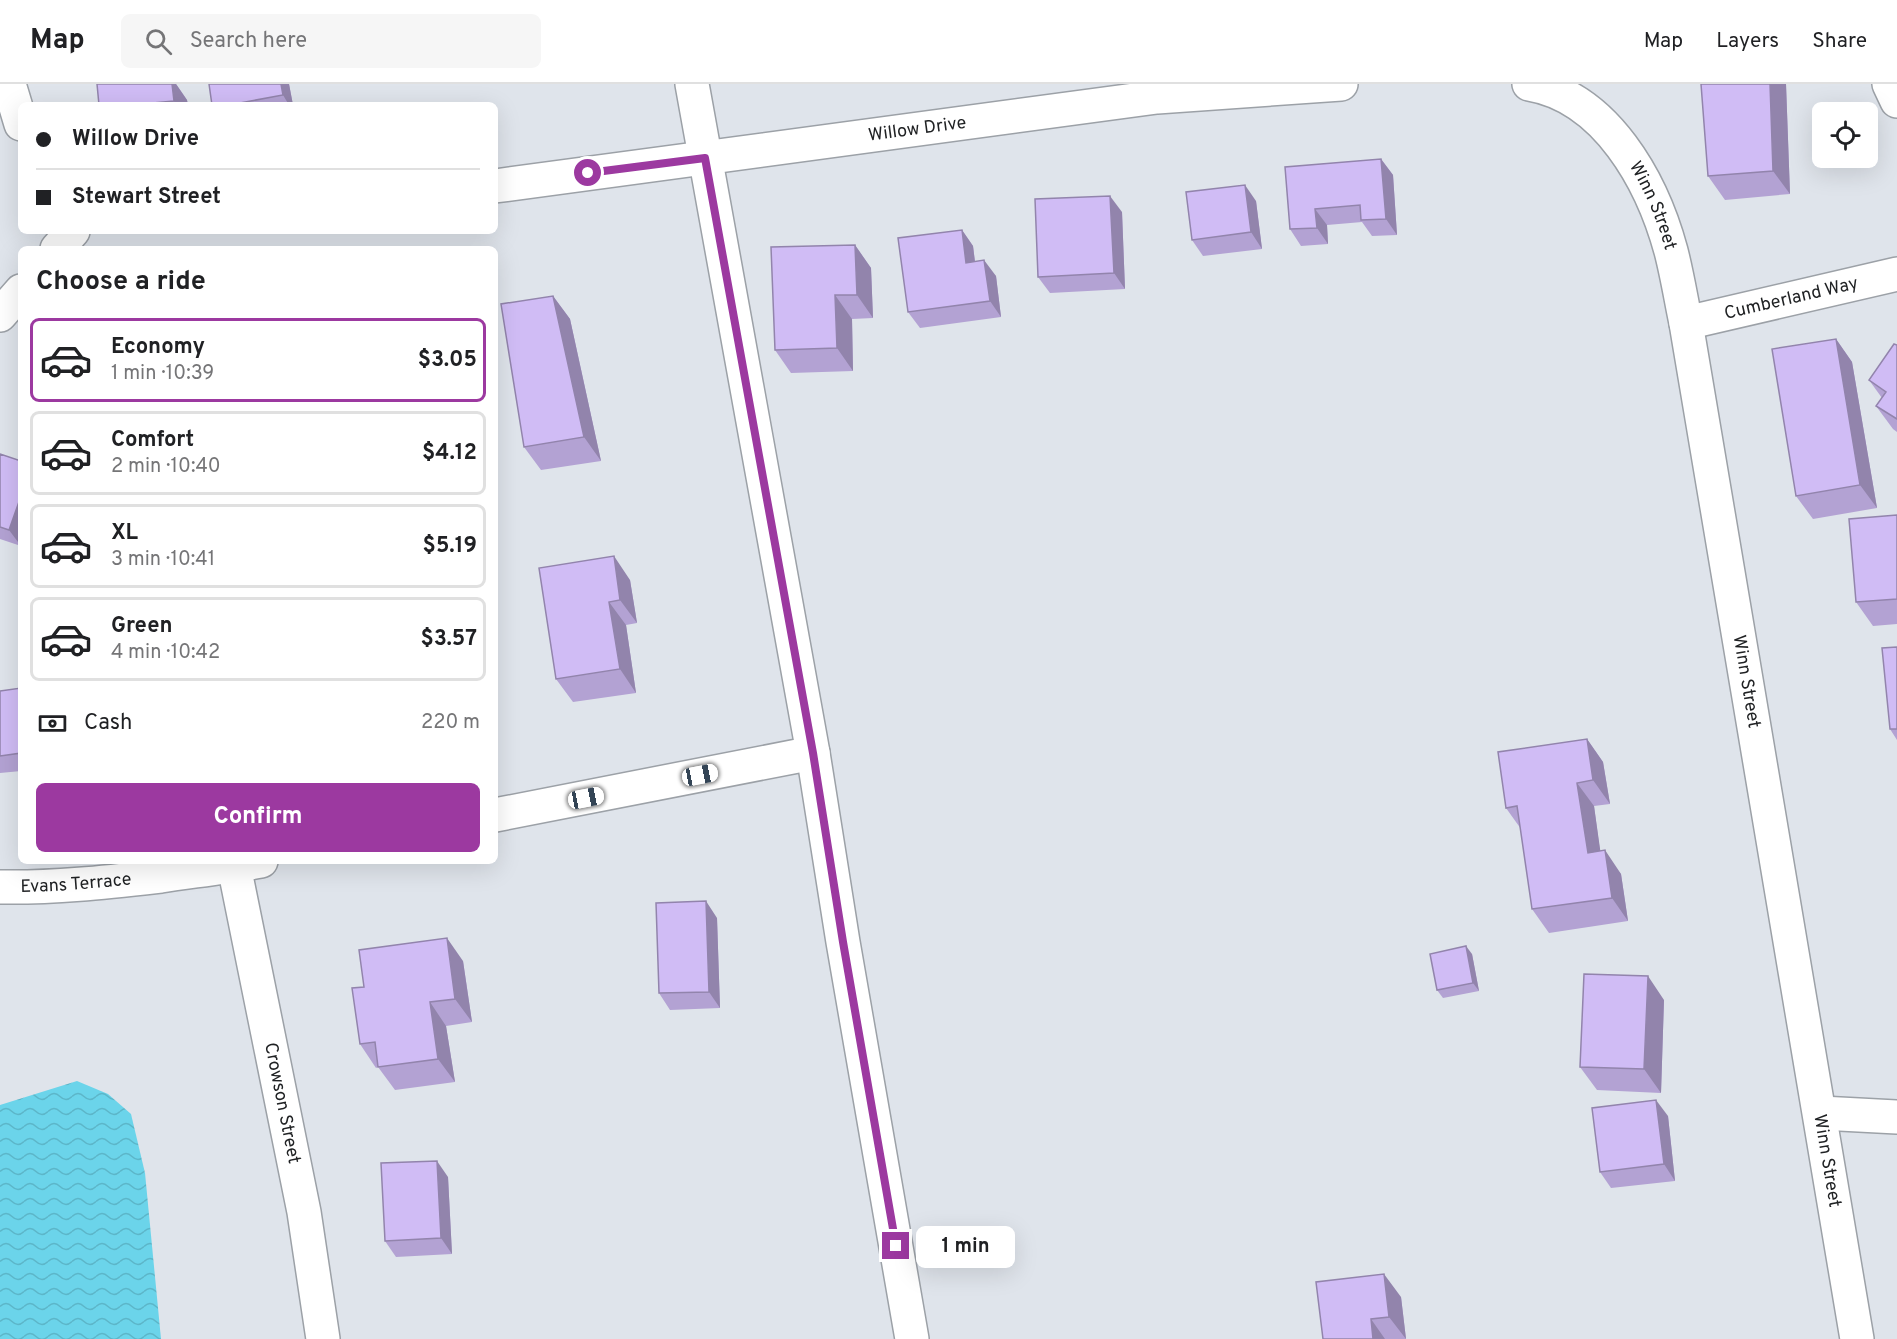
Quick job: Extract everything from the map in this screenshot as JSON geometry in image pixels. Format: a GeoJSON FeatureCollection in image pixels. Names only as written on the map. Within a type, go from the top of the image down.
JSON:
{"type":"FeatureCollection","features":[{"type":"Feature","properties":{"kind":"street"},"geometry":{"type":"LineString","coordinates":[[9,84],[18,114]]}},
{"type":"Feature","properties":{"kind":"street"},"geometry":{"type":"LineString","coordinates":[[692,84],[813,753],[843,942],[912,1339]]}},
{"type":"Feature","properties":{"kind":"street","name":"Willow Drive"},"geometry":{"type":"LineString","coordinates":[[498,186],[1157,97],[1341,84]]}},
{"type":"Feature","properties":{"kind":"street","name":"Winn Street"},"geometry":{"type":"LineString","coordinates":[[1529,84],[1566,96],[1594,113],[1613,134],[1634,164],[1655,207],[1670,249],[1686,323],[1821,1113],[1857,1339]]}},
{"type":"Feature","properties":{"kind":"street"},"geometry":{"type":"LineString","coordinates":[[1889,84],[1897,101]]}},
{"type":"Feature","properties":{"kind":"street"},"geometry":{"type":"LineString","coordinates":[[60,246],[70,234]]}},
{"type":"Feature","properties":{"kind":"street","name":"Cumberland Way"},"geometry":{"type":"LineString","coordinates":[[1686,323],[1897,274]]}},
{"type":"Feature","properties":{"kind":"street"},"geometry":{"type":"LineString","coordinates":[[0,315],[18,294]]}},
{"type":"Feature","properties":{"kind":"street"},"geometry":{"type":"LineString","coordinates":[[498,814],[813,753]]}},
{"type":"Feature","properties":{"kind":"street","name":"Evans Terrace"},"geometry":{"type":"LineString","coordinates":[[0,887],[90,884],[247,864]]}},
{"type":"Feature","properties":{"kind":"street","name":"Crowson Street"},"geometry":{"type":"LineString","coordinates":[[247,864],[323,1339]]}},
{"type":"Feature","properties":{"kind":"street"},"geometry":{"type":"LineString","coordinates":[[1821,1113],[1897,1117]]}},
{"type":"Feature","properties":{"kind":"water"},"geometry":{"type":"Polygon","coordinates":[[[77,1081],[108,1094],[131,1114],[145,1173],[161,1339],[0,1339],[0,1105],[77,1081]]]}},
{"type":"Feature","properties":{"kind":"building"},"geometry":{"type":"Polygon","coordinates":[[[97,84],[172,84],[174,101],[99,102],[97,84]]]}},
{"type":"Feature","properties":{"kind":"building"},"geometry":{"type":"Polygon","coordinates":[[[209,84],[281,84],[283,95],[245,102],[212,102],[209,84]]]}},
{"type":"Feature","properties":{"kind":"building"},"geometry":{"type":"Polygon","coordinates":[[[1701,84],[1770,84],[1773,171],[1708,176],[1701,84]]]}},
{"type":"Feature","properties":{"kind":"building"},"geometry":{"type":"Polygon","coordinates":[[[1381,159],[1386,219],[1361,220],[1360,205],[1315,209],[1317,228],[1290,229],[1285,167],[1381,159]]]}},
{"type":"Feature","properties":{"kind":"building"},"geometry":{"type":"Polygon","coordinates":[[[1245,185],[1251,232],[1192,240],[1186,192],[1245,185]]]}},
{"type":"Feature","properties":{"kind":"building"},"geometry":{"type":"Polygon","coordinates":[[[1110,196],[1114,273],[1038,277],[1035,199],[1110,196]]]}},
{"type":"Feature","properties":{"kind":"building"},"geometry":{"type":"Polygon","coordinates":[[[962,230],[966,263],[984,260],[990,301],[908,312],[898,238],[962,230]]]}},
{"type":"Feature","properties":{"kind":"building"},"geometry":{"type":"Polygon","coordinates":[[[855,245],[857,295],[835,295],[837,348],[775,350],[771,247],[855,245]]]}},
{"type":"Feature","properties":{"kind":"building"},"geometry":{"type":"Polygon","coordinates":[[[553,296],[584,437],[524,447],[501,304],[553,296]]]}},
{"type":"Feature","properties":{"kind":"building"},"geometry":{"type":"Polygon","coordinates":[[[1836,339],[1860,485],[1796,496],[1772,349],[1836,339]]]}},
{"type":"Feature","properties":{"kind":"building"},"geometry":{"type":"Polygon","coordinates":[[[1894,344],[1897,345],[1897,419],[1876,406],[1886,392],[1869,380],[1894,344]]]}},
{"type":"Feature","properties":{"kind":"building"},"geometry":{"type":"Polygon","coordinates":[[[0,454],[18,460],[18,504],[9,530],[0,527],[0,454]]]}},
{"type":"Feature","properties":{"kind":"building"},"geometry":{"type":"Polygon","coordinates":[[[1897,515],[1897,599],[1856,602],[1849,519],[1897,515]]]}},
{"type":"Feature","properties":{"kind":"building"},"geometry":{"type":"Polygon","coordinates":[[[614,556],[620,600],[609,602],[620,669],[556,679],[539,568],[614,556]]]}},
{"type":"Feature","properties":{"kind":"building"},"geometry":{"type":"Polygon","coordinates":[[[1897,647],[1897,729],[1890,729],[1882,648],[1897,647]]]}},
{"type":"Feature","properties":{"kind":"building"},"geometry":{"type":"Polygon","coordinates":[[[18,688],[18,753],[0,756],[0,691],[18,688]]]}},
{"type":"Feature","properties":{"kind":"building"},"geometry":{"type":"Polygon","coordinates":[[[1587,739],[1593,780],[1577,783],[1588,853],[1605,850],[1612,898],[1532,909],[1517,806],[1506,808],[1498,752],[1587,739]]]}},
{"type":"Feature","properties":{"kind":"building"},"geometry":{"type":"Polygon","coordinates":[[[706,901],[709,992],[659,993],[656,903],[706,901]]]}},
{"type":"Feature","properties":{"kind":"building"},"geometry":{"type":"Polygon","coordinates":[[[447,938],[455,999],[430,1002],[438,1059],[378,1067],[375,1042],[360,1044],[352,988],[364,987],[359,950],[447,938]]]}},
{"type":"Feature","properties":{"kind":"building"},"geometry":{"type":"Polygon","coordinates":[[[1466,946],[1473,983],[1437,990],[1430,954],[1466,946]]]}},
{"type":"Feature","properties":{"kind":"building"},"geometry":{"type":"Polygon","coordinates":[[[1584,974],[1648,976],[1644,1069],[1580,1067],[1584,974]]]}},
{"type":"Feature","properties":{"kind":"building"},"geometry":{"type":"Polygon","coordinates":[[[1656,1100],[1664,1164],[1600,1172],[1592,1108],[1656,1100]]]}},
{"type":"Feature","properties":{"kind":"building"},"geometry":{"type":"Polygon","coordinates":[[[437,1161],[441,1238],[385,1241],[381,1163],[437,1161]]]}},
{"type":"Feature","properties":{"kind":"building"},"geometry":{"type":"Polygon","coordinates":[[[1384,1274],[1389,1317],[1371,1319],[1373,1339],[1323,1339],[1316,1282],[1384,1274]]]}},
{"type":"Feature","properties":{"kind":"route"},"geometry":{"type":"LineString","coordinates":[[588,173],[705,158],[813,753],[896,1246]]}}]}
